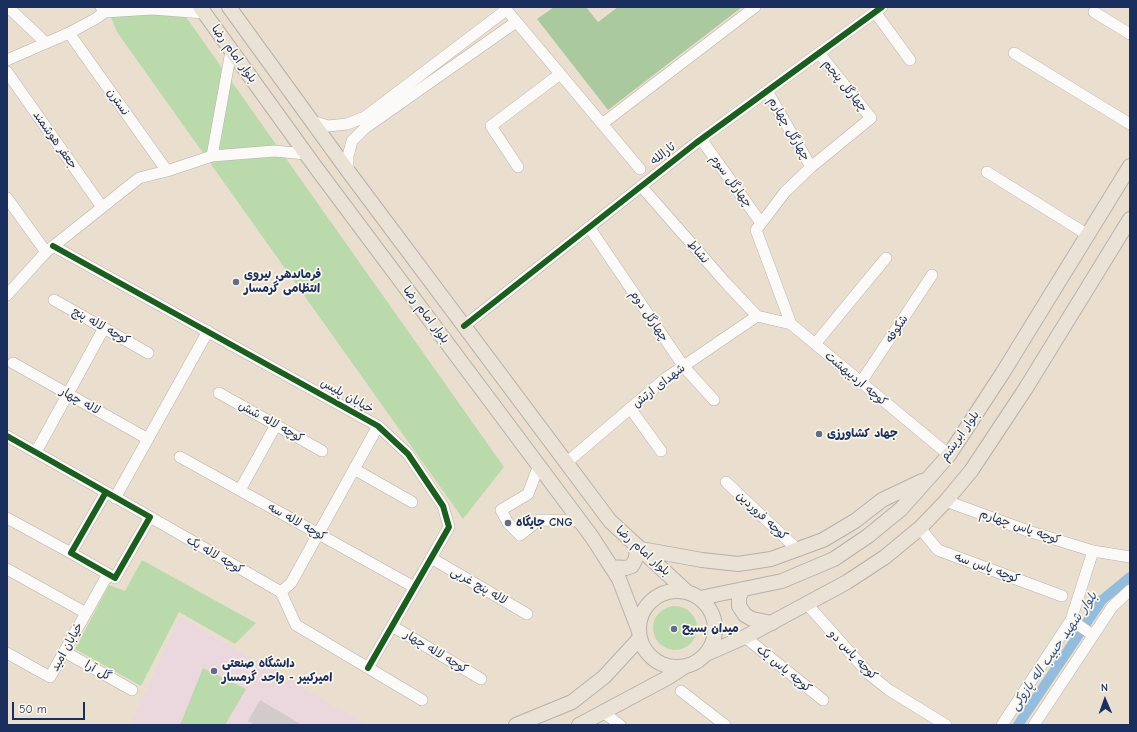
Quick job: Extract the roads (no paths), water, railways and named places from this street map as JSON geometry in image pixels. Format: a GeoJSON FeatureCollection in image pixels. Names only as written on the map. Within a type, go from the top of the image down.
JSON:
{"type":"FeatureCollection","features":[{"type":"Feature","properties":{"kind":"main road","name":"بلوار امام رضا"},"geometry":{"type":"LineString","coordinates":[[229,7],[348,170],[610,521],[693,595]]}},
{"type":"Feature","properties":{"kind":"main road","name":"بلوار امام رضا"},"geometry":{"type":"LineString","coordinates":[[202,10],[306,154],[581,521],[619,579],[640,635]]}},
{"type":"Feature","properties":{"kind":"main road","name":"بلوار ابریشم"},"geometry":{"type":"LineString","coordinates":[[693,595],[743,589],[782,581],[834,559],[868,536],[901,509],[949,455],[1002,374],[1130,166]]}},
{"type":"Feature","properties":{"kind":"main road"},"geometry":{"type":"LineString","coordinates":[[706,654],[745,637],[848,582],[885,557],[920,528],[946,501],[971,471],[1026,388],[1130,218]]}},
{"type":"Feature","properties":{"kind":"main road"},"geometry":{"type":"LineString","coordinates":[[611,567],[626,568],[632,566],[639,547],[702,560],[738,564],[771,559],[823,540],[855,521],[882,500],[928,478]]}},
{"type":"Feature","properties":{"kind":"main road"},"geometry":{"type":"LineString","coordinates":[[743,589],[739,597],[740,606],[745,615],[752,619],[772,623]]}},
{"type":"Feature","properties":{"kind":"main road"},"geometry":{"type":"LineString","coordinates":[[579,725],[667,678],[684,667],[696,663],[706,654],[713,644],[716,631],[714,618],[709,607],[693,595],[675,590],[663,593],[653,599],[645,608],[640,619],[640,635],[649,655],[659,663],[671,667],[684,667]]}},
{"type":"Feature","properties":{"kind":"main road"},"geometry":{"type":"LineString","coordinates":[[516,725],[572,702],[604,677],[640,635]]}},
{"type":"Feature","properties":{"kind":"street"},"geometry":{"type":"LineString","coordinates":[[8,7],[46,43]]}},
{"type":"Feature","properties":{"kind":"street"},"geometry":{"type":"LineString","coordinates":[[602,124],[755,7]]}},
{"type":"Feature","properties":{"kind":"street"},"geometry":{"type":"LineString","coordinates":[[348,170],[348,156],[352,141],[389,104],[505,8],[640,169]]}},
{"type":"Feature","properties":{"kind":"street"},"geometry":{"type":"LineString","coordinates":[[7,60],[69,33],[105,9],[202,10]]}},
{"type":"Feature","properties":{"kind":"street"},"geometry":{"type":"LineString","coordinates":[[879,10],[910,60]]}},
{"type":"Feature","properties":{"kind":"street","name":"ثارالله"},"geometry":{"type":"LineString","coordinates":[[464,326],[701,139],[879,10]]}},
{"type":"Feature","properties":{"kind":"street"},"geometry":{"type":"LineString","coordinates":[[1094,12],[1130,34]]}},
{"type":"Feature","properties":{"kind":"street"},"geometry":{"type":"LineString","coordinates":[[312,121],[328,126],[347,124],[365,117],[389,104],[516,22]]}},
{"type":"Feature","properties":{"kind":"street","name":"نسترن"},"geometry":{"type":"LineString","coordinates":[[69,33],[167,171]]}},
{"type":"Feature","properties":{"kind":"street"},"geometry":{"type":"LineString","coordinates":[[212,156],[232,51]]}},
{"type":"Feature","properties":{"kind":"street"},"geometry":{"type":"LineString","coordinates":[[1014,53],[1130,124]]}},
{"type":"Feature","properties":{"kind":"street","name":"چهارگل پنجم"},"geometry":{"type":"LineString","coordinates":[[811,167],[871,118],[819,54]]}},
{"type":"Feature","properties":{"kind":"street","name":"جعفر هوشمند"},"geometry":{"type":"LineString","coordinates":[[7,72],[102,207]]}},
{"type":"Feature","properties":{"kind":"street"},"geometry":{"type":"LineString","coordinates":[[518,167],[490,126],[560,74]]}},
{"type":"Feature","properties":{"kind":"street","name":"چهارگل چهارم"},"geometry":{"type":"LineString","coordinates":[[767,91],[811,167]]}},
{"type":"Feature","properties":{"kind":"street","name":"چهارگل سوم"},"geometry":{"type":"LineString","coordinates":[[701,139],[761,223]]}},
{"type":"Feature","properties":{"kind":"street"},"geometry":{"type":"LineString","coordinates":[[7,295],[49,249],[139,178],[167,171],[212,156],[274,151],[306,154]]}},
{"type":"Feature","properties":{"kind":"street"},"geometry":{"type":"LineString","coordinates":[[791,324],[756,230],[785,192],[811,167]]}},
{"type":"Feature","properties":{"kind":"street"},"geometry":{"type":"LineString","coordinates":[[987,172],[1088,235]]}},
{"type":"Feature","properties":{"kind":"street","name":"نشاط"},"geometry":{"type":"LineString","coordinates":[[641,186],[725,282],[757,316]]}},
{"type":"Feature","properties":{"kind":"street"},"geometry":{"type":"LineString","coordinates":[[7,198],[49,249]]}},
{"type":"Feature","properties":{"kind":"street","name":"چهارگل دوم"},"geometry":{"type":"LineString","coordinates":[[589,227],[684,366],[714,400]]}},
{"type":"Feature","properties":{"kind":"street","name":"خیابان پلیس"},"geometry":{"type":"LineString","coordinates":[[49,249],[208,331],[378,426],[408,454],[443,506],[449,527],[368,668]]}},
{"type":"Feature","properties":{"kind":"street"},"geometry":{"type":"LineString","coordinates":[[814,344],[886,258]]}},
{"type":"Feature","properties":{"kind":"street","name":"شکوفه"},"geometry":{"type":"LineString","coordinates":[[861,382],[932,276]]}},
{"type":"Feature","properties":{"kind":"street","name":"کوچه لاله پنج"},"geometry":{"type":"LineString","coordinates":[[54,300],[148,353]]}},
{"type":"Feature","properties":{"kind":"street","name":"کوچه اردیبهشت"},"geometry":{"type":"LineString","coordinates":[[757,316],[791,324],[949,455]]}},
{"type":"Feature","properties":{"kind":"street","name":"شهدای ارتش"},"geometry":{"type":"LineString","coordinates":[[566,462],[666,378],[757,316]]}},
{"type":"Feature","properties":{"kind":"street"},"geometry":{"type":"LineString","coordinates":[[7,436],[36,452],[104,328]]}},
{"type":"Feature","properties":{"kind":"street"},"geometry":{"type":"LineString","coordinates":[[71,553],[148,439],[208,331]]}},
{"type":"Feature","properties":{"kind":"street","name":"لاله چهار"},"geometry":{"type":"LineString","coordinates":[[12,363],[148,439]]}},
{"type":"Feature","properties":{"kind":"street","name":"کوچه لاله شش"},"geometry":{"type":"LineString","coordinates":[[219,393],[322,451]]}},
{"type":"Feature","properties":{"kind":"street"},"geometry":{"type":"LineString","coordinates":[[630,408],[661,451]]}},
{"type":"Feature","properties":{"kind":"street"},"geometry":{"type":"LineString","coordinates":[[240,490],[276,425]]}},
{"type":"Feature","properties":{"kind":"street"},"geometry":{"type":"LineString","coordinates":[[378,426],[291,583],[281,592],[296,625],[422,700]]}},
{"type":"Feature","properties":{"kind":"street","name":"کوچه لاله یک"},"geometry":{"type":"LineString","coordinates":[[36,452],[281,592]]}},
{"type":"Feature","properties":{"kind":"street","name":"کوچه لاله سه"},"geometry":{"type":"LineString","coordinates":[[180,457],[414,587]]}},
{"type":"Feature","properties":{"kind":"street"},"geometry":{"type":"LineString","coordinates":[[539,465],[528,494],[501,510],[508,523],[520,535],[539,520],[581,521]]}},
{"type":"Feature","properties":{"kind":"street"},"geometry":{"type":"LineString","coordinates":[[354,469],[412,502]]}},
{"type":"Feature","properties":{"kind":"street","name":"کوچه فروردین"},"geometry":{"type":"LineString","coordinates":[[726,482],[798,550]]}},
{"type":"Feature","properties":{"kind":"street","name":"کوچه یاس چهارم"},"geometry":{"type":"LineString","coordinates":[[946,501],[1028,531],[1093,551],[1130,557]]}},
{"type":"Feature","properties":{"kind":"street"},"geometry":{"type":"LineString","coordinates":[[7,518],[115,578],[150,517]]}},
{"type":"Feature","properties":{"kind":"street","name":"کوچه یاس سه"},"geometry":{"type":"LineString","coordinates":[[920,528],[938,550],[1062,596]]}},
{"type":"Feature","properties":{"kind":"street"},"geometry":{"type":"LineString","coordinates":[[1002,725],[1071,620],[1093,551]]}},
{"type":"Feature","properties":{"kind":"street","name":"لاله پنج غربی"},"geometry":{"type":"LineString","coordinates":[[431,558],[527,614]]}},
{"type":"Feature","properties":{"kind":"street"},"geometry":{"type":"LineString","coordinates":[[7,569],[86,613]]}},
{"type":"Feature","properties":{"kind":"street","name":"خیابان امید"},"geometry":{"type":"LineString","coordinates":[[7,653],[50,677],[108,574]]}},
{"type":"Feature","properties":{"kind":"street"},"geometry":{"type":"LineString","coordinates":[[1034,725],[1112,607],[1130,590]]}},
{"type":"Feature","properties":{"kind":"street","name":"کوچه یاس دو"},"geometry":{"type":"LineString","coordinates":[[807,604],[869,674],[889,690],[946,725]]}},
{"type":"Feature","properties":{"kind":"street"},"geometry":{"type":"LineString","coordinates":[[1071,620],[1093,635]]}},
{"type":"Feature","properties":{"kind":"street","name":"کوچه لاله چهار"},"geometry":{"type":"LineString","coordinates":[[392,626],[481,679]]}},
{"type":"Feature","properties":{"kind":"street","name":"کوچه یاس یک"},"geometry":{"type":"LineString","coordinates":[[745,637],[823,700]]}},
{"type":"Feature","properties":{"kind":"street","name":"گل آرا"},"geometry":{"type":"LineString","coordinates":[[64,652],[132,690]]}},
{"type":"Feature","properties":{"kind":"street"},"geometry":{"type":"LineString","coordinates":[[682,691],[725,725]]}},
{"type":"Feature","properties":{"kind":"street"},"geometry":{"type":"LineString","coordinates":[[603,712],[620,725]]}},
{"type":"Feature","properties":{"kind":"waterway","name":"بلوار شهید حبیب اله پازوکی"},"geometry":{"type":"LineString","coordinates":[[1018,725],[1102,600],[1130,577]]}},
{"type":"Feature","properties":{"kind":"place","name":"فرماندهی نیروی انتظامی گرمسار"},"geometry":{"type":"Point","coordinates":[236,282]}},
{"type":"Feature","properties":{"kind":"place","name":"جهاد کشاورزی"},"geometry":{"type":"Point","coordinates":[819,434]}},
{"type":"Feature","properties":{"kind":"place","name":"جایگاه CNG"},"geometry":{"type":"Point","coordinates":[508,523]}},
{"type":"Feature","properties":{"kind":"place","name":"میدان بسیح"},"geometry":{"type":"Point","coordinates":[674,629]}},
{"type":"Feature","properties":{"kind":"place","name":"دانشگاه صنعتی امیرکبیر - واحد گرمسار"},"geometry":{"type":"Point","coordinates":[214,671]}}]}
